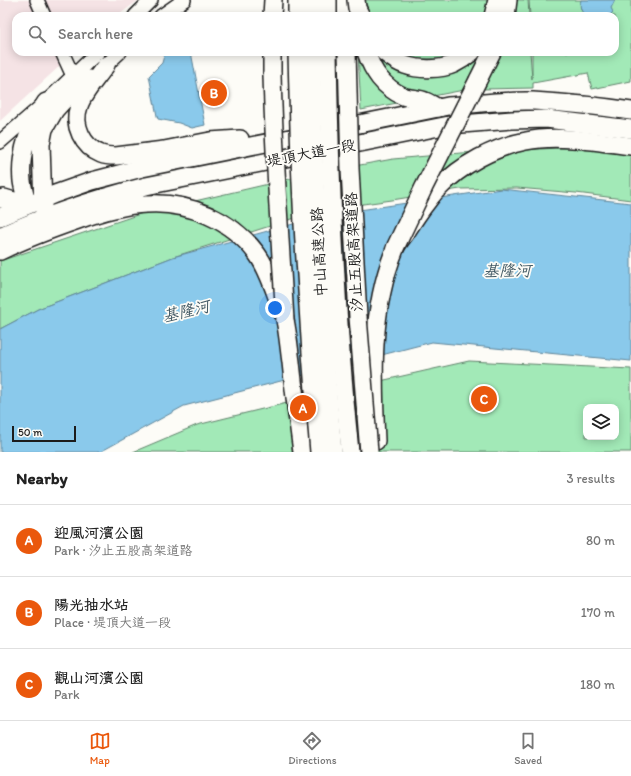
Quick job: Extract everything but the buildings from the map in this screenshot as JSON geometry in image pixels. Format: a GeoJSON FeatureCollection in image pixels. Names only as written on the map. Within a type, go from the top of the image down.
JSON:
{"type":"FeatureCollection","features":[{"type":"Feature","properties":{"kind":"highway"},"geometry":{"type":"LineString","coordinates":[[297,0],[297,12]]}},
{"type":"Feature","properties":{"kind":"highway"},"geometry":{"type":"LineString","coordinates":[[312,0],[312,12]]}},
{"type":"Feature","properties":{"kind":"highway"},"geometry":{"type":"LineString","coordinates":[[328,0],[328,12]]}},
{"type":"Feature","properties":{"kind":"highway"},"geometry":{"type":"LineString","coordinates":[[348,0],[348,12]]}},
{"type":"Feature","properties":{"kind":"highway"},"geometry":{"type":"LineString","coordinates":[[356,0],[358,12]]}},
{"type":"Feature","properties":{"kind":"highway"},"geometry":{"type":"LineString","coordinates":[[364,12],[365,0]]}},
{"type":"Feature","properties":{"kind":"highway"},"geometry":{"type":"LineString","coordinates":[[494,12],[497,0]]}},
{"type":"Feature","properties":{"kind":"highway"},"geometry":{"type":"LineString","coordinates":[[506,12],[508,0]]}},
{"type":"Feature","properties":{"kind":"highway"},"geometry":{"type":"LineString","coordinates":[[272,56],[273,126],[277,209],[285,320],[302,452]]}},
{"type":"Feature","properties":{"kind":"highway"},"geometry":{"type":"LineString","coordinates":[[297,56],[300,181],[305,274],[319,452]]}},
{"type":"Feature","properties":{"kind":"highway","name":"中山高速公路"},"geometry":{"type":"LineString","coordinates":[[312,56],[312,121],[321,295],[333,452]]}},
{"type":"Feature","properties":{"kind":"highway","name":"中山高速公路"},"geometry":{"type":"LineString","coordinates":[[328,56],[334,245],[344,397],[350,452]]}},
{"type":"Feature","properties":{"kind":"highway","name":"汐止五股高架道路"},"geometry":{"type":"LineString","coordinates":[[347,56],[350,169],[358,317],[369,452]]}},
{"type":"Feature","properties":{"kind":"highway"},"geometry":{"type":"LineString","coordinates":[[368,56],[373,70],[384,84],[392,90],[403,96],[424,100],[439,108]]}},
{"type":"Feature","properties":{"kind":"highway"},"geometry":{"type":"LineString","coordinates":[[389,56],[404,65],[420,68],[438,68],[453,64],[467,56]]}},
{"type":"Feature","properties":{"kind":"highway"},"geometry":{"type":"LineString","coordinates":[[376,452],[374,348],[377,320],[386,277],[396,248],[424,187],[490,56]]}},
{"type":"Feature","properties":{"kind":"highway"},"geometry":{"type":"LineString","coordinates":[[102,59],[78,106],[76,115],[80,135],[86,144],[101,154],[116,156],[164,150],[210,141],[306,135]]}},
{"type":"Feature","properties":{"kind":"highway"},"geometry":{"type":"LineString","coordinates":[[44,217],[41,144],[44,129],[55,110],[102,59]]}},
{"type":"Feature","properties":{"kind":"highway","name":"堤頂大道一段"},"geometry":{"type":"LineString","coordinates":[[0,216],[43,198],[92,181],[142,168],[448,106],[492,102],[533,101],[587,105],[631,111]]}},
{"type":"Feature","properties":{"kind":"highway"},"geometry":{"type":"LineString","coordinates":[[0,198],[27,205],[22,182],[25,143],[37,115],[46,102]]}},
{"type":"Feature","properties":{"kind":"highway","name":"堤頂大道一段"},"geometry":{"type":"LineString","coordinates":[[0,236],[44,217],[102,198],[146,186],[449,125],[546,119],[631,129]]}},
{"type":"Feature","properties":{"kind":"highway"},"geometry":{"type":"LineString","coordinates":[[396,248],[420,211],[438,188],[458,171],[482,156],[526,141],[552,138],[631,146]]}},
{"type":"Feature","properties":{"kind":"highway"},"geometry":{"type":"LineString","coordinates":[[0,252],[61,226],[103,211],[129,205],[147,203],[167,204],[194,210],[214,217],[234,230],[257,254],[267,272],[285,320]]}},
{"type":"Feature","properties":{"kind":"main road"},"geometry":{"type":"LineString","coordinates":[[37,0],[42,12]]}},
{"type":"Feature","properties":{"kind":"main road"},"geometry":{"type":"LineString","coordinates":[[139,12],[151,0]]}},
{"type":"Feature","properties":{"kind":"main road"},"geometry":{"type":"LineString","coordinates":[[167,12],[184,0]]}},
{"type":"Feature","properties":{"kind":"main road"},"geometry":{"type":"LineString","coordinates":[[64,56],[73,76]]}},
{"type":"Feature","properties":{"kind":"main road"},"geometry":{"type":"LineString","coordinates":[[0,142],[73,76],[102,59]]}},
{"type":"Feature","properties":{"kind":"shaded area"},"geometry":{"type":"Polygon","coordinates":[[[0,0],[139,0],[122,12],[12,12],[12,56],[71,56],[0,121],[0,0]]]}},
{"type":"Feature","properties":{"kind":"green space"},"geometry":{"type":"Polygon","coordinates":[[[365,0],[494,0],[492,12],[369,12],[365,0]]]}},
{"type":"Feature","properties":{"kind":"green space"},"geometry":{"type":"Polygon","coordinates":[[[516,0],[528,0],[529,12],[515,12],[516,0]]]}},
{"type":"Feature","properties":{"kind":"green space"},"geometry":{"type":"Polygon","coordinates":[[[529,0],[631,0],[631,81],[592,89],[588,73],[533,83],[533,88],[482,89],[499,56],[530,56],[532,79],[532,56],[619,56],[619,12],[530,12],[529,0]]]}},
{"type":"Feature","properties":{"kind":"green space"},"geometry":{"type":"Polygon","coordinates":[[[358,56],[394,56],[423,69],[464,56],[488,56],[469,89],[361,110],[358,56]]]}},
{"type":"Feature","properties":{"kind":"green space"},"geometry":{"type":"Polygon","coordinates":[[[406,56],[452,56],[445,59],[414,59],[406,56]]]}},
{"type":"Feature","properties":{"kind":"green space"},"geometry":{"type":"Polygon","coordinates":[[[599,146],[631,151],[631,200],[576,193],[517,188],[460,189],[320,210],[173,257],[38,309],[0,329],[0,261],[143,213],[316,173],[393,159],[461,153],[599,146]]]}},
{"type":"Feature","properties":{"kind":"green space"},"geometry":{"type":"Polygon","coordinates":[[[469,361],[631,369],[631,452],[133,452],[197,425],[336,391],[469,361]]]}},
{"type":"Feature","properties":{"kind":"water"},"geometry":{"type":"Polygon","coordinates":[[[581,0],[615,0],[611,8],[613,12],[582,12],[580,5],[581,0]]]}},
{"type":"Feature","properties":{"kind":"water"},"geometry":{"type":"Polygon","coordinates":[[[164,56],[192,56],[205,125],[192,128],[179,123],[158,119],[149,76],[162,63],[164,56]]]}},
{"type":"Feature","properties":{"kind":"water","name":"基隆河"},"geometry":{"type":"Polygon","coordinates":[[[501,189],[631,203],[631,361],[432,342],[184,406],[100,452],[0,452],[0,329],[38,309],[173,257],[326,215],[501,189]]]}},
{"type":"Feature","properties":{"kind":"place","name":"陽光抽水站"},"geometry":{"type":"Point","coordinates":[214,93]}},
{"type":"Feature","properties":{"kind":"place","name":"觀山河濱公園"},"geometry":{"type":"Point","coordinates":[484,399]}},
{"type":"Feature","properties":{"kind":"place","name":"迎風河濱公園"},"geometry":{"type":"Point","coordinates":[303,408]}}]}
